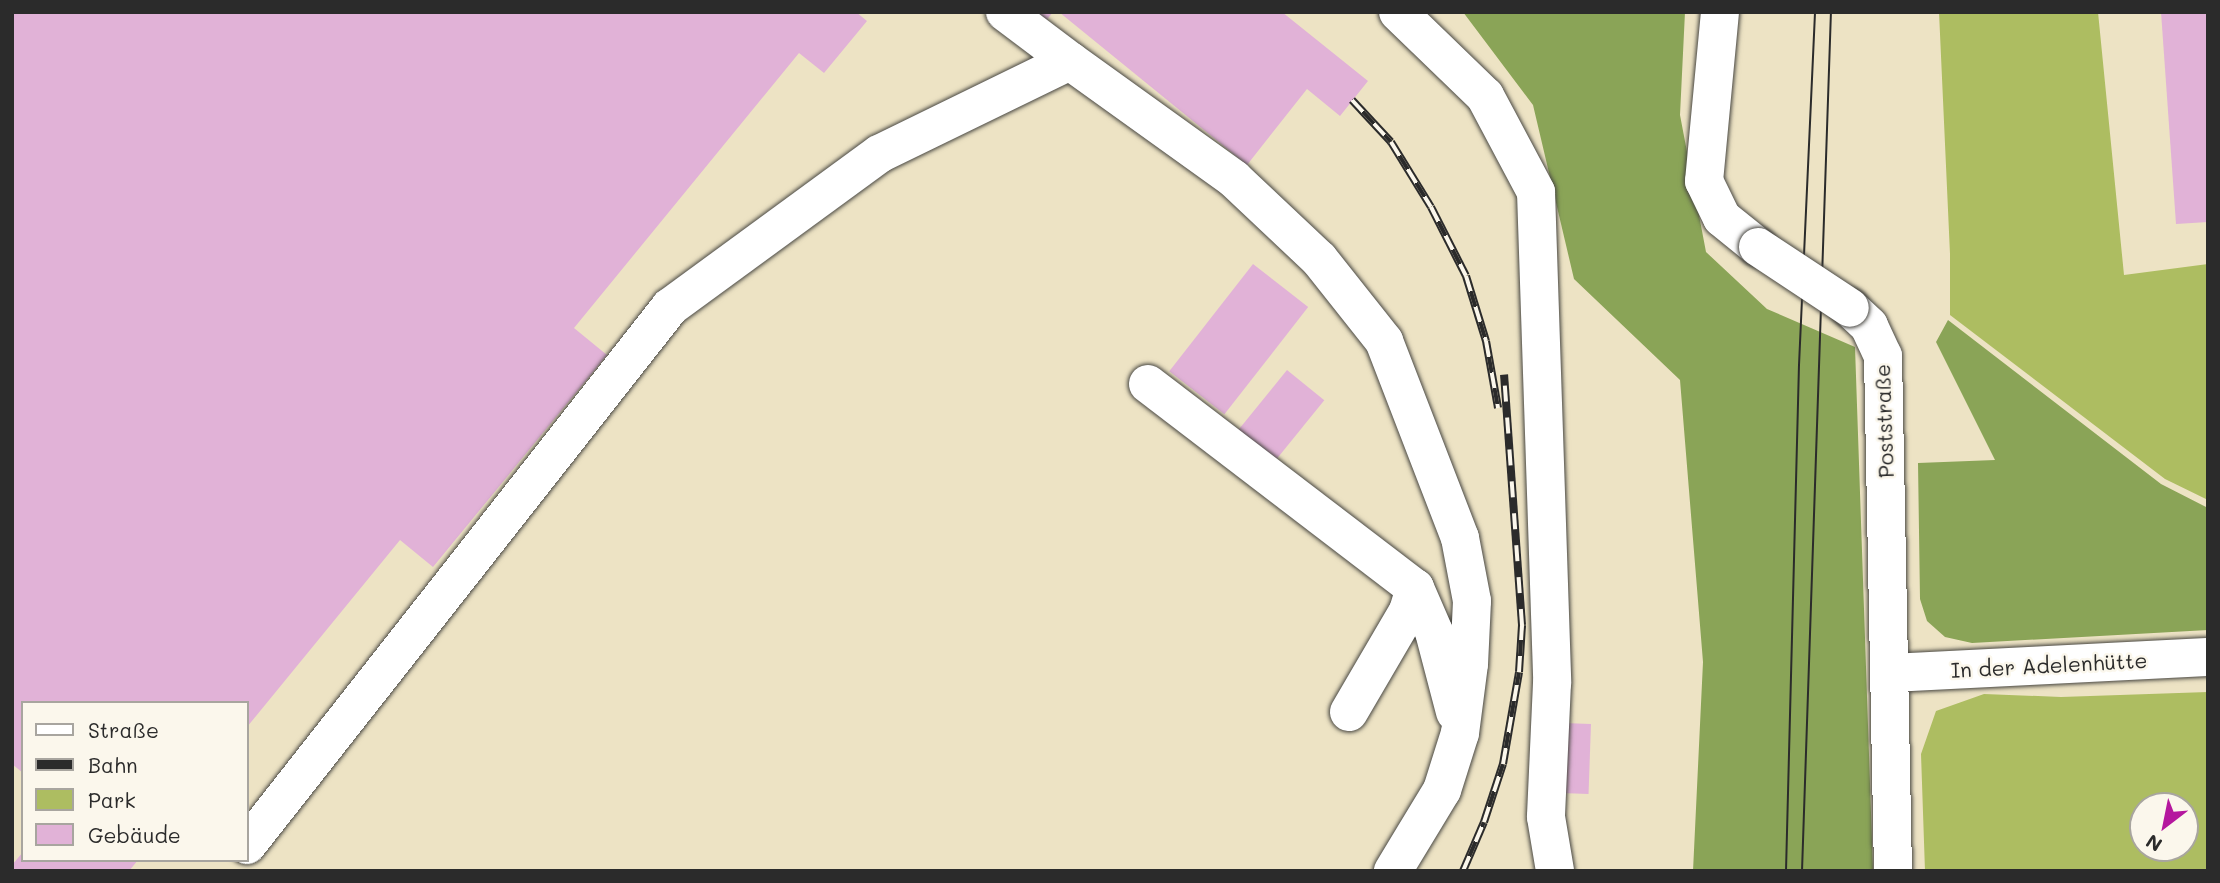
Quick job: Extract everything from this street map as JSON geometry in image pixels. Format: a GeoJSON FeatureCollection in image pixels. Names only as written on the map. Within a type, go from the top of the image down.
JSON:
{"type":"FeatureCollection","features":[{"type":"Feature","properties":{"kind":"street"},"geometry":{"type":"LineString","coordinates":[[1005,12],[1234,179],[1319,259],[1384,341],[1460,538],[1472,601],[1469,664],[1460,733],[1442,790],[1393,871]]}},
{"type":"Feature","properties":{"kind":"street"},"geometry":{"type":"LineString","coordinates":[[1398,12],[1485,96],[1536,192],[1552,683],[1546,817],[1555,871]]}},
{"type":"Feature","properties":{"kind":"street","name":"Poststraße"},"geometry":{"type":"LineString","coordinates":[[1720,12],[1704,181],[1722,218],[1758,247],[1850,308],[1869,326],[1883,356],[1893,871]]}},
{"type":"Feature","properties":{"kind":"street"},"geometry":{"type":"LineString","coordinates":[[248,844],[670,307],[879,154],[1070,61]]}},
{"type":"Feature","properties":{"kind":"street"},"geometry":{"type":"LineString","coordinates":[[1148,384],[1415,588],[1434,632],[1460,733]]}},
{"type":"Feature","properties":{"kind":"street"},"geometry":{"type":"LineString","coordinates":[[1349,712],[1408,611],[1415,588]]}},
{"type":"Feature","properties":{"kind":"street","name":"In der Adelenhütte"},"geometry":{"type":"LineString","coordinates":[[1890,673],[2208,657]]}},
{"type":"Feature","properties":{"kind":"green space"},"geometry":{"type":"Polygon","coordinates":[[[1463,12],[1685,12],[1680,115],[1706,252],[1767,309],[1855,347],[1873,871],[1693,871],[1703,662],[1680,380],[1574,279],[1533,105],[1463,12]]]}},
{"type":"Feature","properties":{"kind":"green space"},"geometry":{"type":"Polygon","coordinates":[[[1939,12],[2098,12],[2124,275],[2208,264],[2208,500],[2165,479],[1950,315],[1950,254],[1939,12]]]}},
{"type":"Feature","properties":{"kind":"green space"},"geometry":{"type":"Polygon","coordinates":[[[1948,320],[2161,484],[2208,508],[2208,630],[1972,643],[1945,637],[1927,621],[1920,599],[1918,463],[1995,460],[1936,342],[1948,320]]]}},
{"type":"Feature","properties":{"kind":"green space"},"geometry":{"type":"Polygon","coordinates":[[[2208,692],[2208,871],[1925,871],[1921,754],[1936,711],[1984,694],[2061,697],[2208,692]]]}},
{"type":"Feature","properties":{"kind":"building"},"geometry":{"type":"Polygon","coordinates":[[[12,12],[856,12],[867,21],[824,73],[799,53],[574,328],[607,355],[433,567],[400,540],[248,726],[248,701],[21,701],[21,771],[12,764],[12,12]]]}},
{"type":"Feature","properties":{"kind":"building"},"geometry":{"type":"Polygon","coordinates":[[[1023,12],[1053,12],[1041,27],[1023,12]]]}},
{"type":"Feature","properties":{"kind":"building"},"geometry":{"type":"Polygon","coordinates":[[[1059,12],[1282,12],[1368,81],[1340,116],[1307,89],[1247,165],[1059,12]]]}},
{"type":"Feature","properties":{"kind":"building"},"geometry":{"type":"Polygon","coordinates":[[[2161,12],[2208,12],[2208,222],[2176,224],[2161,12]]]}},
{"type":"Feature","properties":{"kind":"building"},"geometry":{"type":"Polygon","coordinates":[[[1253,264],[1308,307],[1224,414],[1169,371],[1253,264]]]}},
{"type":"Feature","properties":{"kind":"building"},"geometry":{"type":"Polygon","coordinates":[[[1287,370],[1324,400],[1275,461],[1238,431],[1287,370]]]}},
{"type":"Feature","properties":{"kind":"building"},"geometry":{"type":"Polygon","coordinates":[[[1563,723],[1591,724],[1589,794],[1561,793],[1563,723]]]}},
{"type":"Feature","properties":{"kind":"building"},"geometry":{"type":"Polygon","coordinates":[[[21,854],[21,862],[136,862],[129,871],[12,871],[12,865],[21,854]]]}},
{"type":"Feature","properties":{"kind":"tram line"},"geometry":{"type":"LineString","coordinates":[[1786,871],[1799,365],[1815,12]]}},
{"type":"Feature","properties":{"kind":"tram line"},"geometry":{"type":"LineString","coordinates":[[1802,871],[1831,12]]}},
{"type":"Feature","properties":{"kind":"railway"},"geometry":{"type":"LineString","coordinates":[[1352,100],[1391,142],[1431,207],[1466,276],[1486,341],[1498,408]]}},
{"type":"Feature","properties":{"kind":"railway"},"geometry":{"type":"LineString","coordinates":[[1463,871],[1484,822],[1503,764],[1519,672],[1522,625],[1504,375]]}}]}
